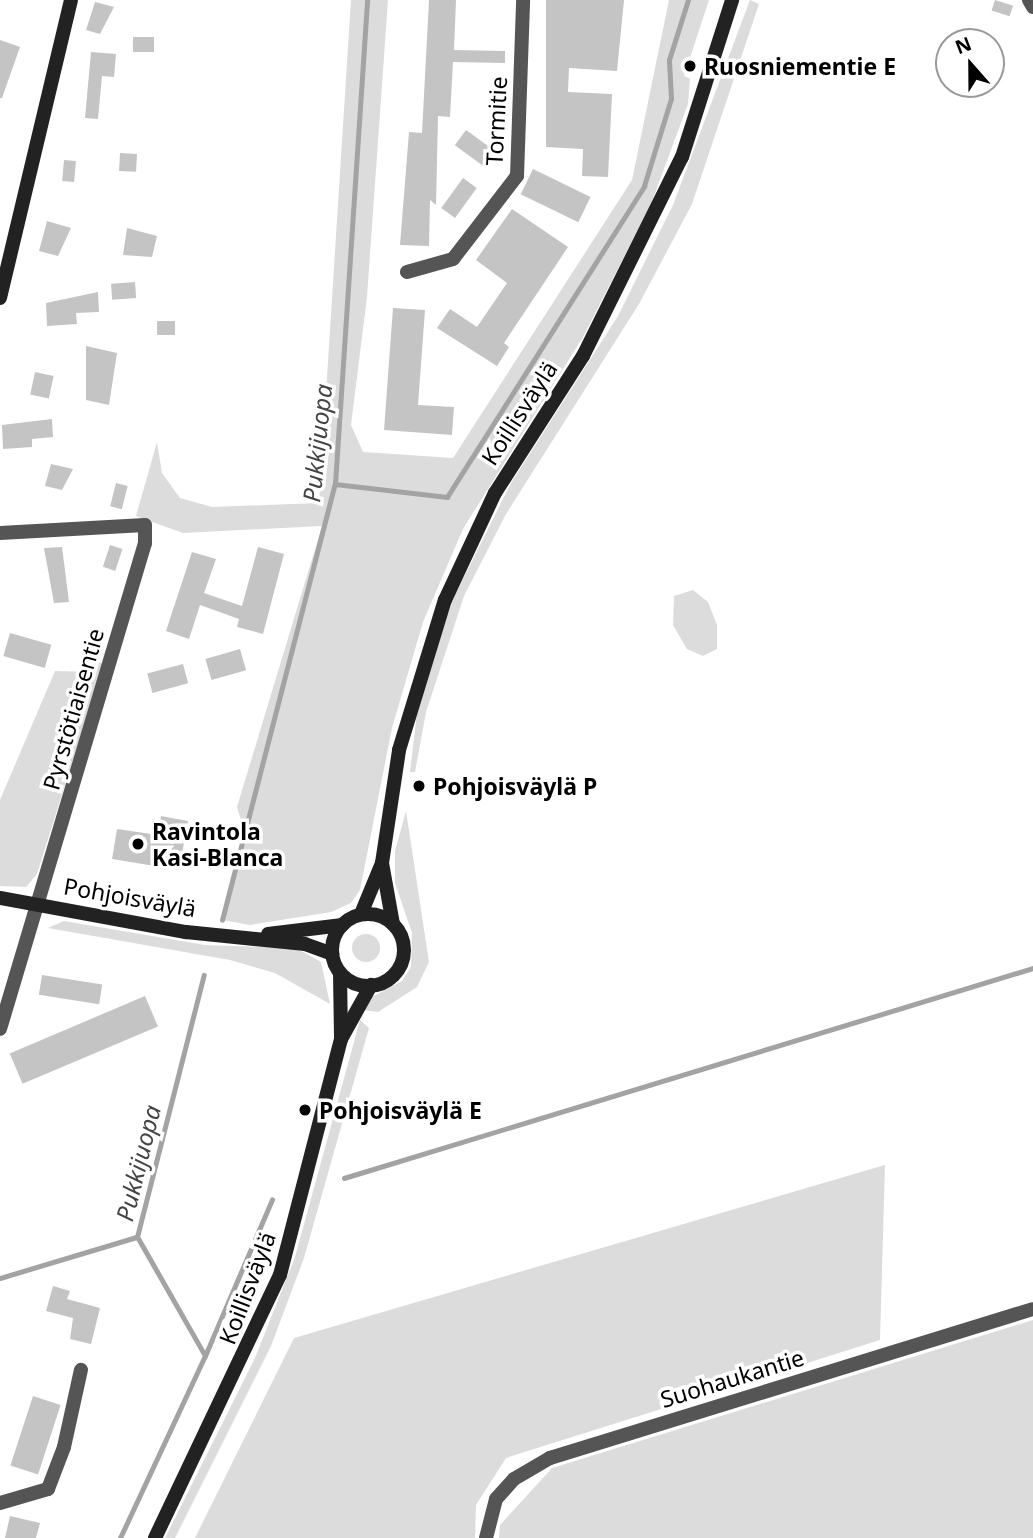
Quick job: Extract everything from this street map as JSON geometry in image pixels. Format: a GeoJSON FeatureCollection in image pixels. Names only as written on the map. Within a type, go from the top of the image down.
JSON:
{"type":"FeatureCollection","features":[{"type":"Feature","properties":{"kind":"street"},"geometry":{"type":"LineString","coordinates":[[0,298],[6,245],[71,0]]}},
{"type":"Feature","properties":{"kind":"street","name":"Tormitie"},"geometry":{"type":"LineString","coordinates":[[407,272],[453,259],[517,176],[523,0]]}},
{"type":"Feature","properties":{"kind":"street","name":"Koillisväylä"},"geometry":{"type":"LineString","coordinates":[[361,914],[382,863],[399,750],[445,600],[495,493],[583,356],[682,157],[732,0]]}},
{"type":"Feature","properties":{"kind":"street"},"geometry":{"type":"LineString","coordinates":[[1030,0],[1033,7]]}},
{"type":"Feature","properties":{"kind":"street","name":"Pyrstötiaisentie"},"geometry":{"type":"LineString","coordinates":[[0,533],[145,525],[145,543],[0,1029]]}},
{"type":"Feature","properties":{"kind":"street","name":"Koillisväylä"},"geometry":{"type":"LineString","coordinates":[[382,863],[393,924]]}},
{"type":"Feature","properties":{"kind":"street","name":"Pohjoisväylä"},"geometry":{"type":"LineString","coordinates":[[0,898],[186,932],[253,937],[332,954]]}},
{"type":"Feature","properties":{"kind":"street"},"geometry":{"type":"LineString","coordinates":[[361,914],[393,924],[403,942],[402,962],[390,978],[371,985],[340,973],[332,954],[342,925],[361,914]]}},
{"type":"Feature","properties":{"kind":"street","name":"Pohjoisväylä"},"geometry":{"type":"LineString","coordinates":[[253,937],[342,925]]}},
{"type":"Feature","properties":{"kind":"street","name":"Koillisväylä"},"geometry":{"type":"LineString","coordinates":[[340,973],[341,1039]]}},
{"type":"Feature","properties":{"kind":"street","name":"Koillisväylä"},"geometry":{"type":"LineString","coordinates":[[155,1538],[280,1275],[341,1039],[371,985]]}},
{"type":"Feature","properties":{"kind":"street","name":"Suohaukantie"},"geometry":{"type":"LineString","coordinates":[[486,1538],[496,1499],[514,1479],[550,1458],[1033,1309]]}},
{"type":"Feature","properties":{"kind":"street"},"geometry":{"type":"LineString","coordinates":[[0,1503],[48,1489],[65,1447],[81,1370]]}},
{"type":"Feature","properties":{"kind":"shaded area"},"geometry":{"type":"Polygon","coordinates":[[[351,0],[388,0],[367,297],[351,425],[363,452],[453,458],[632,180],[669,0],[709,0],[684,76],[690,79],[688,104],[651,204],[583,337],[463,529],[423,622],[392,728],[360,890],[351,903],[331,912],[250,925],[222,920],[245,834],[237,807],[322,526],[183,533],[136,516],[157,442],[162,473],[180,498],[212,507],[319,503],[351,0]]]}},
{"type":"Feature","properties":{"kind":"shaded area"},"geometry":{"type":"Polygon","coordinates":[[[750,0],[759,4],[692,204],[639,304],[506,514],[464,596],[426,712],[415,772],[410,772],[418,704],[453,599],[511,483],[618,316],[673,205],[750,0]]]}},
{"type":"Feature","properties":{"kind":"shaded area"},"geometry":{"type":"Polygon","coordinates":[[[693,590],[708,602],[717,625],[717,649],[703,656],[687,649],[673,625],[674,596],[693,590]]]}},
{"type":"Feature","properties":{"kind":"shaded area"},"geometry":{"type":"Polygon","coordinates":[[[97,661],[103,664],[37,874],[26,887],[0,886],[0,800],[55,671],[93,672],[97,661]]]}},
{"type":"Feature","properties":{"kind":"shaded area"},"geometry":{"type":"Polygon","coordinates":[[[406,811],[429,962],[417,987],[378,1012],[363,1010],[372,997],[402,981],[411,967],[412,933],[395,883],[395,851],[406,811]]]}},
{"type":"Feature","properties":{"kind":"shaded area"},"geometry":{"type":"Polygon","coordinates":[[[64,921],[205,945],[296,948],[321,962],[330,1004],[275,973],[230,960],[48,928],[64,921]]]}},
{"type":"Feature","properties":{"kind":"shaded area"},"geometry":{"type":"Polygon","coordinates":[[[366,934],[376,938],[380,948],[376,958],[366,962],[356,958],[352,948],[356,938],[366,934]]]}},
{"type":"Feature","properties":{"kind":"shaded area"},"geometry":{"type":"Polygon","coordinates":[[[360,1020],[369,1028],[304,1258],[271,1346],[175,1538],[165,1538],[255,1358],[295,1257],[360,1020]]]}},
{"type":"Feature","properties":{"kind":"shaded area"},"geometry":{"type":"Polygon","coordinates":[[[885,1165],[880,1340],[506,1458],[476,1505],[475,1538],[195,1538],[294,1338],[885,1165]]]}},
{"type":"Feature","properties":{"kind":"shaded area"},"geometry":{"type":"Polygon","coordinates":[[[1033,1320],[1033,1538],[499,1538],[500,1525],[552,1468],[1033,1320]]]}},
{"type":"Feature","properties":{"kind":"building"},"geometry":{"type":"Polygon","coordinates":[[[429,0],[456,0],[454,50],[505,51],[505,63],[453,62],[450,117],[438,116],[436,205],[430,200],[429,246],[400,245],[409,132],[422,133],[429,0]]]}},
{"type":"Feature","properties":{"kind":"building"},"geometry":{"type":"Polygon","coordinates":[[[546,0],[624,0],[617,71],[569,68],[568,92],[612,94],[608,177],[582,176],[583,149],[546,147],[546,0]]]}},
{"type":"Feature","properties":{"kind":"building"},"geometry":{"type":"Polygon","coordinates":[[[995,0],[1013,6],[1010,16],[992,10],[995,0]]]}},
{"type":"Feature","properties":{"kind":"building"},"geometry":{"type":"Polygon","coordinates":[[[95,2],[114,7],[100,34],[86,30],[95,2]]]}},
{"type":"Feature","properties":{"kind":"building"},"geometry":{"type":"Polygon","coordinates":[[[133,37],[154,37],[154,52],[133,52],[133,37]]]}},
{"type":"Feature","properties":{"kind":"building"},"geometry":{"type":"Polygon","coordinates":[[[0,40],[20,47],[2,98],[0,98],[0,40]]]}},
{"type":"Feature","properties":{"kind":"building"},"geometry":{"type":"Polygon","coordinates":[[[91,52],[116,54],[114,77],[102,76],[98,119],[85,118],[91,52]]]}},
{"type":"Feature","properties":{"kind":"building"},"geometry":{"type":"Polygon","coordinates":[[[466,130],[496,152],[485,167],[455,145],[466,130]]]}},
{"type":"Feature","properties":{"kind":"building"},"geometry":{"type":"Polygon","coordinates":[[[120,153],[137,154],[136,172],[119,171],[120,153]]]}},
{"type":"Feature","properties":{"kind":"building"},"geometry":{"type":"Polygon","coordinates":[[[64,160],[76,161],[74,182],[62,181],[64,160]]]}},
{"type":"Feature","properties":{"kind":"building"},"geometry":{"type":"Polygon","coordinates":[[[533,169],[591,197],[578,222],[521,194],[533,169]]]}},
{"type":"Feature","properties":{"kind":"building"},"geometry":{"type":"Polygon","coordinates":[[[463,178],[477,188],[455,218],[441,208],[463,178]]]}},
{"type":"Feature","properties":{"kind":"building"},"geometry":{"type":"Polygon","coordinates":[[[512,209],[568,247],[504,343],[509,347],[497,366],[437,328],[450,309],[477,327],[507,283],[476,260],[512,209]]]}},
{"type":"Feature","properties":{"kind":"building"},"geometry":{"type":"Polygon","coordinates":[[[47,221],[71,228],[58,256],[39,251],[47,221]]]}},
{"type":"Feature","properties":{"kind":"building"},"geometry":{"type":"Polygon","coordinates":[[[127,228],[157,236],[152,257],[123,255],[127,228]]]}},
{"type":"Feature","properties":{"kind":"building"},"geometry":{"type":"Polygon","coordinates":[[[135,282],[136,298],[112,300],[111,284],[135,282]]]}},
{"type":"Feature","properties":{"kind":"building"},"geometry":{"type":"Polygon","coordinates":[[[98,292],[99,312],[76,313],[77,324],[47,326],[46,303],[98,292]]]}},
{"type":"Feature","properties":{"kind":"building"},"geometry":{"type":"Polygon","coordinates":[[[393,308],[425,310],[418,405],[454,407],[452,435],[384,430],[393,308]]]}},
{"type":"Feature","properties":{"kind":"building"},"geometry":{"type":"Polygon","coordinates":[[[157,321],[175,321],[175,335],[157,335],[157,321]]]}},
{"type":"Feature","properties":{"kind":"building"},"geometry":{"type":"Polygon","coordinates":[[[86,346],[117,353],[109,405],[86,400],[86,346]]]}},
{"type":"Feature","properties":{"kind":"building"},"geometry":{"type":"Polygon","coordinates":[[[35,372],[54,376],[49,398],[30,394],[35,372]]]}},
{"type":"Feature","properties":{"kind":"building"},"geometry":{"type":"Polygon","coordinates":[[[52,419],[53,437],[32,439],[32,447],[3,449],[2,425],[52,419]]]}},
{"type":"Feature","properties":{"kind":"building"},"geometry":{"type":"Polygon","coordinates":[[[51,464],[73,469],[62,490],[45,486],[51,464]]]}},
{"type":"Feature","properties":{"kind":"building"},"geometry":{"type":"Polygon","coordinates":[[[116,483],[128,486],[122,509],[110,506],[116,483]]]}},
{"type":"Feature","properties":{"kind":"building"},"geometry":{"type":"Polygon","coordinates":[[[110,545],[122,549],[115,571],[103,567],[110,545]]]}},
{"type":"Feature","properties":{"kind":"building"},"geometry":{"type":"Polygon","coordinates":[[[62,547],[69,602],[54,603],[44,548],[62,547]]]}},
{"type":"Feature","properties":{"kind":"building"},"geometry":{"type":"Polygon","coordinates":[[[258,547],[284,554],[263,634],[237,627],[239,619],[200,605],[189,639],[166,631],[192,552],[216,559],[204,593],[242,606],[258,547]]]}},
{"type":"Feature","properties":{"kind":"building"},"geometry":{"type":"Polygon","coordinates":[[[10,633],[51,645],[45,668],[3,656],[10,633]]]}},
{"type":"Feature","properties":{"kind":"building"},"geometry":{"type":"Polygon","coordinates":[[[240,649],[246,670],[211,680],[205,659],[240,649]]]}},
{"type":"Feature","properties":{"kind":"building"},"geometry":{"type":"Polygon","coordinates":[[[183,664],[188,683],[152,693],[147,674],[183,664]]]}},
{"type":"Feature","properties":{"kind":"building"},"geometry":{"type":"Polygon","coordinates":[[[161,816],[188,821],[179,870],[112,859],[117,829],[158,835],[161,816]]]}},
{"type":"Feature","properties":{"kind":"building"},"geometry":{"type":"Polygon","coordinates":[[[42,975],[102,985],[99,1004],[39,995],[42,975]]]}},
{"type":"Feature","properties":{"kind":"building"},"geometry":{"type":"Polygon","coordinates":[[[145,996],[158,1026],[23,1084],[10,1053],[145,996]]]}},
{"type":"Feature","properties":{"kind":"building"},"geometry":{"type":"Polygon","coordinates":[[[53,1286],[70,1291],[67,1299],[100,1308],[91,1344],[70,1339],[73,1318],[46,1311],[53,1286]]]}},
{"type":"Feature","properties":{"kind":"building"},"geometry":{"type":"Polygon","coordinates":[[[33,1396],[61,1405],[38,1474],[10,1465],[33,1396]]]}},
{"type":"Feature","properties":{"kind":"building"},"geometry":{"type":"Polygon","coordinates":[[[10,1516],[40,1523],[36,1538],[5,1538],[10,1516]]]}},
{"type":"Feature","properties":{"kind":"waterway","name":"Pukkijuopa"},"geometry":{"type":"LineString","coordinates":[[222,920],[335,484],[367,0]]}},
{"type":"Feature","properties":{"kind":"waterway"},"geometry":{"type":"LineString","coordinates":[[335,484],[447,497],[644,186],[671,99],[669,60],[688,0]]}},
{"type":"Feature","properties":{"kind":"waterway"},"geometry":{"type":"LineString","coordinates":[[344,1178],[1033,968]]}},
{"type":"Feature","properties":{"kind":"waterway","name":"Pukkijuopa"},"geometry":{"type":"LineString","coordinates":[[120,1538],[205,1356],[137,1237],[204,975]]}},
{"type":"Feature","properties":{"kind":"waterway"},"geometry":{"type":"LineString","coordinates":[[205,1356],[272,1200]]}},
{"type":"Feature","properties":{"kind":"waterway"},"geometry":{"type":"LineString","coordinates":[[0,1278],[137,1237]]}},
{"type":"Feature","properties":{"kind":"place","name":"Ruosniementie E"},"geometry":{"type":"Point","coordinates":[690,66]}},
{"type":"Feature","properties":{"kind":"place","name":"Pohjoisväylä P"},"geometry":{"type":"Point","coordinates":[419,786]}},
{"type":"Feature","properties":{"kind":"place","name":"Ravintola Kasi-Blanca"},"geometry":{"type":"Point","coordinates":[138,844]}},
{"type":"Feature","properties":{"kind":"place","name":"Pohjoisväylä E"},"geometry":{"type":"Point","coordinates":[305,1110]}}]}
